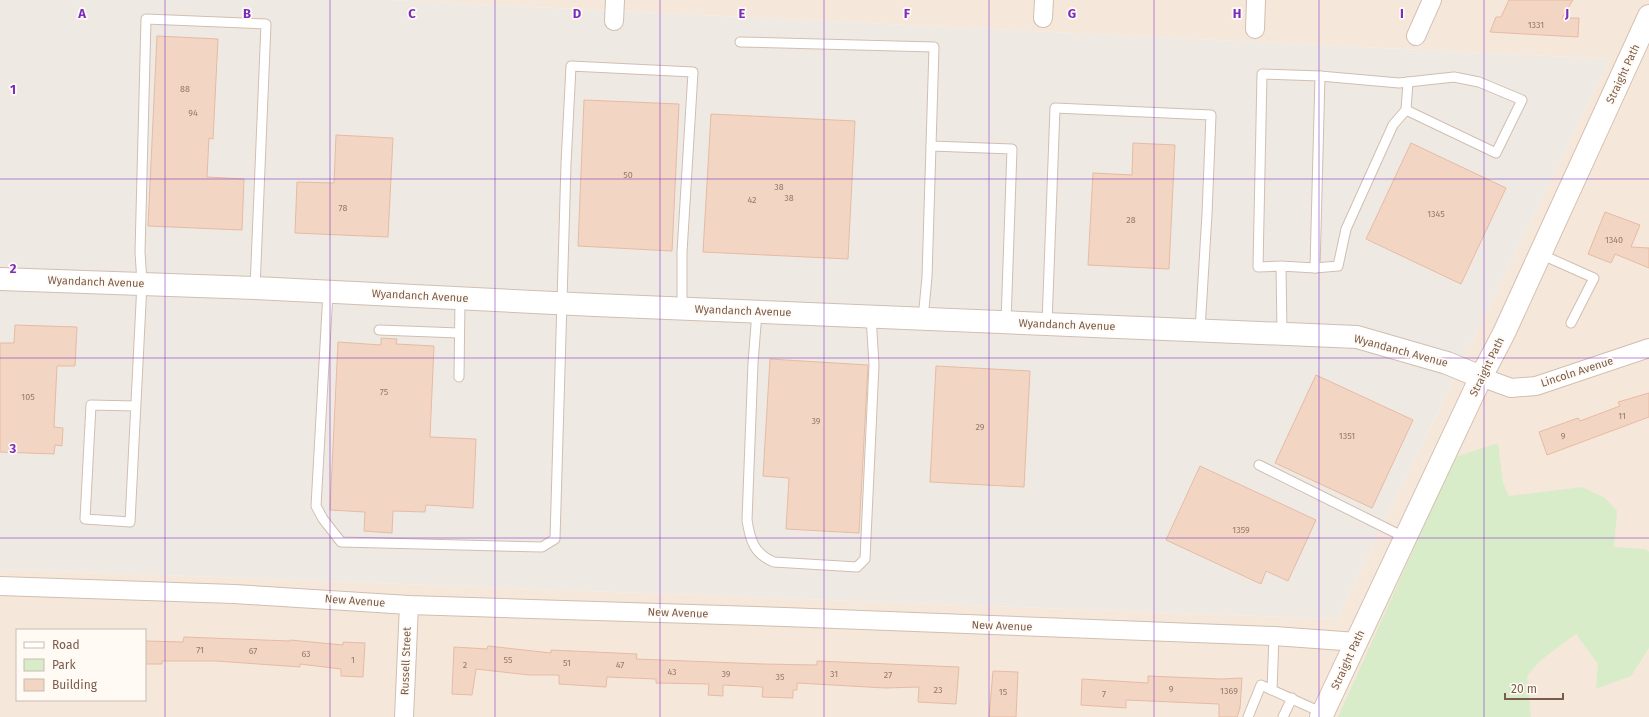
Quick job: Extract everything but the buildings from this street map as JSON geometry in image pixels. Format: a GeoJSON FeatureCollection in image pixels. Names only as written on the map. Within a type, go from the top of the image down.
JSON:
{"type":"FeatureCollection","features":[{"type":"Feature","properties":{"kind":"street"},"geometry":{"type":"LineString","coordinates":[[614,21],[615,0]]}},
{"type":"Feature","properties":{"kind":"street"},"geometry":{"type":"LineString","coordinates":[[1255,29],[1256,0]]}},
{"type":"Feature","properties":{"kind":"street"},"geometry":{"type":"LineString","coordinates":[[1416,36],[1432,0]]}},
{"type":"Feature","properties":{"kind":"street","name":"Straight Path"},"geometry":{"type":"LineString","coordinates":[[1322,715],[1481,377],[1504,333],[1649,16]]}},
{"type":"Feature","properties":{"kind":"street","name":"Wyandanch Avenue"},"geometry":{"type":"LineString","coordinates":[[0,279],[142,283],[562,304],[1357,337],[1447,363],[1481,377]]}},
{"type":"Feature","properties":{"kind":"street","name":"Lincoln Avenue"},"geometry":{"type":"LineString","coordinates":[[1481,377],[1510,388],[1536,386],[1649,348]]}},
{"type":"Feature","properties":{"kind":"street","name":"New Avenue"},"geometry":{"type":"LineString","coordinates":[[0,586],[234,594],[409,605],[1274,636],[1357,642]]}},
{"type":"Feature","properties":{"kind":"street","name":"Russell Street"},"geometry":{"type":"LineString","coordinates":[[404,717],[409,605]]}},
{"type":"Feature","properties":{"kind":"lane"},"geometry":{"type":"LineString","coordinates":[[136,406],[91,405],[85,519],[130,522],[136,406],[142,283],[140,252],[146,19],[266,24],[255,288]]}},
{"type":"Feature","properties":{"kind":"lane"},"geometry":{"type":"LineString","coordinates":[[740,42],[934,46],[927,277],[923,319]]}},
{"type":"Feature","properties":{"kind":"lane"},"geometry":{"type":"LineString","coordinates":[[328,292],[316,506],[323,519],[341,542],[542,546],[555,539],[571,66],[693,72],[682,252],[682,309]]}},
{"type":"Feature","properties":{"kind":"lane"},"geometry":{"type":"LineString","coordinates":[[1406,110],[1496,153],[1522,100],[1478,82],[1454,77],[1408,82],[1399,83],[1320,76],[1262,74],[1258,267],[1282,266],[1315,268],[1338,266],[1346,229],[1393,125],[1406,110],[1408,82]]}},
{"type":"Feature","properties":{"kind":"lane"},"geometry":{"type":"LineString","coordinates":[[1315,268],[1320,76]]}},
{"type":"Feature","properties":{"kind":"lane"},"geometry":{"type":"LineString","coordinates":[[1047,324],[1055,108],[1211,115],[1200,330]]}},
{"type":"Feature","properties":{"kind":"lane"},"geometry":{"type":"LineString","coordinates":[[931,146],[1012,149],[1006,322]]}},
{"type":"Feature","properties":{"kind":"lane"},"geometry":{"type":"LineString","coordinates":[[1540,254],[1594,278],[1571,323]]}},
{"type":"Feature","properties":{"kind":"lane"},"geometry":{"type":"LineString","coordinates":[[1282,266],[1282,334]]}},
{"type":"Feature","properties":{"kind":"lane"},"geometry":{"type":"LineString","coordinates":[[459,376],[460,298]]}},
{"type":"Feature","properties":{"kind":"lane"},"geometry":{"type":"LineString","coordinates":[[757,312],[747,520],[749,535],[756,549],[763,558],[774,562],[857,567],[865,559],[874,365],[871,316]]}},
{"type":"Feature","properties":{"kind":"lane"},"geometry":{"type":"LineString","coordinates":[[379,330],[459,333]]}},
{"type":"Feature","properties":{"kind":"lane"},"geometry":{"type":"LineString","coordinates":[[1259,466],[1406,538]]}},
{"type":"Feature","properties":{"kind":"lane"},"geometry":{"type":"LineString","coordinates":[[1272,690],[1274,636]]}},
{"type":"Feature","properties":{"kind":"lane"},"geometry":{"type":"LineString","coordinates":[[1248,717],[1261,685],[1292,698],[1322,715]]}},
{"type":"Feature","properties":{"kind":"lane"},"geometry":{"type":"LineString","coordinates":[[1283,717],[1292,698]]}},
{"type":"Feature","properties":{"kind":"shaded area"},"geometry":{"type":"Polygon","coordinates":[[[0,0],[391,0],[1610,59],[1337,619],[0,569],[0,0]]]}},
{"type":"Feature","properties":{"kind":"shaded area"},"geometry":{"type":"Polygon","coordinates":[[[391,0],[1649,0],[1649,717],[0,717],[0,569],[1337,619],[1610,59],[391,0]]]}},
{"type":"Feature","properties":{"kind":"green space"},"geometry":{"type":"Polygon","coordinates":[[[1498,443],[1503,483],[1509,496],[1582,487],[1605,498],[1617,511],[1614,547],[1646,549],[1649,552],[1649,648],[1631,676],[1596,689],[1598,664],[1576,634],[1541,660],[1527,676],[1531,717],[1338,717],[1455,457],[1498,443]]]}}]}
